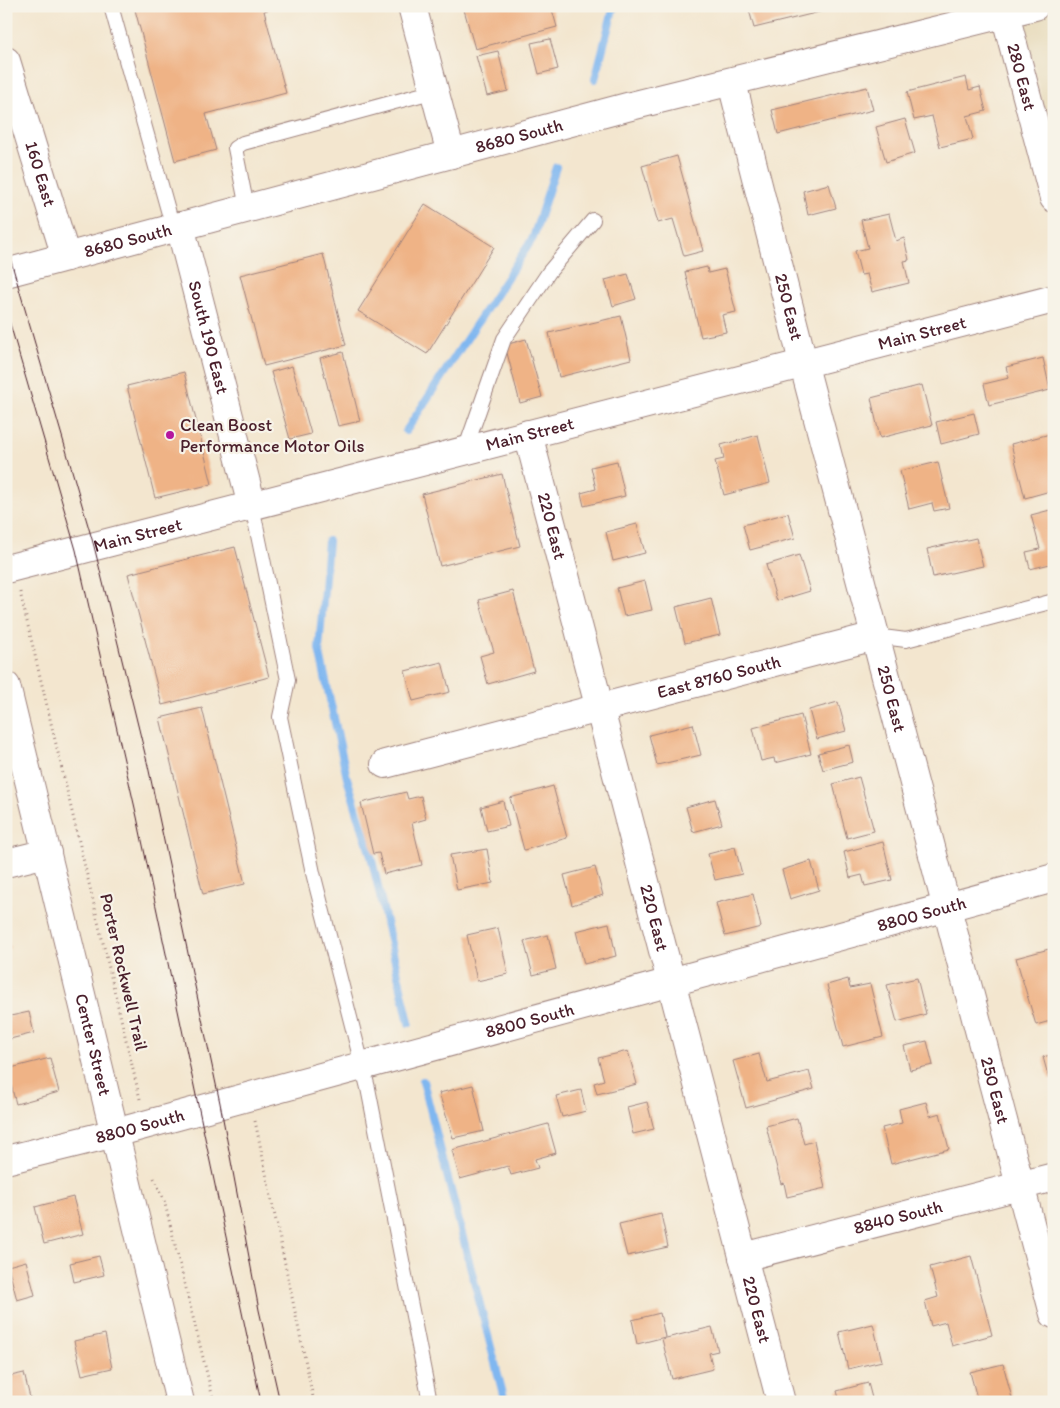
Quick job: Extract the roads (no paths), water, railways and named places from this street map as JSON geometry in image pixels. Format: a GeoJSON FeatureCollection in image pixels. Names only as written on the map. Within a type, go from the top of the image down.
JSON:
{"type":"FeatureCollection","features":[{"type":"Feature","properties":{"kind":"street"},"geometry":{"type":"LineString","coordinates":[[412,6],[451,154]]}},
{"type":"Feature","properties":{"kind":"street","name":"8680 South"},"geometry":{"type":"LineString","coordinates":[[6,273],[627,107],[732,83],[1035,6]]}},
{"type":"Feature","properties":{"kind":"street","name":"280 East"},"geometry":{"type":"LineString","coordinates":[[1005,14],[1054,198]]}},
{"type":"Feature","properties":{"kind":"street","name":"160 East"},"geometry":{"type":"LineString","coordinates":[[6,61],[66,257]]}},
{"type":"Feature","properties":{"kind":"street","name":"250 East"},"geometry":{"type":"LineString","coordinates":[[732,83],[803,362],[1054,1314]]}},
{"type":"Feature","properties":{"kind":"street","name":"South 190 East"},"geometry":{"type":"LineString","coordinates":[[176,227],[252,506]]}},
{"type":"Feature","properties":{"kind":"street","name":"Main Street"},"geometry":{"type":"LineString","coordinates":[[10,568],[803,362],[1054,299]]}},
{"type":"Feature","properties":{"kind":"street","name":"220 East"},"geometry":{"type":"LineString","coordinates":[[528,434],[781,1402]]}},
{"type":"Feature","properties":{"kind":"street","name":"East 8760 South"},"geometry":{"type":"LineString","coordinates":[[385,764],[875,636]]}},
{"type":"Feature","properties":{"kind":"street","name":"Center Street"},"geometry":{"type":"LineString","coordinates":[[6,686],[180,1402]]}},
{"type":"Feature","properties":{"kind":"street"},"geometry":{"type":"LineString","coordinates":[[6,863],[47,853]]}},
{"type":"Feature","properties":{"kind":"street","name":"8800 South"},"geometry":{"type":"LineString","coordinates":[[6,1160],[1054,878]]}},
{"type":"Feature","properties":{"kind":"street","name":"8840 South"},"geometry":{"type":"LineString","coordinates":[[742,1257],[1054,1177]]}},
{"type":"Feature","properties":{"kind":"lane"},"geometry":{"type":"LineString","coordinates":[[111,6],[176,227]]}},
{"type":"Feature","properties":{"kind":"lane"},"geometry":{"type":"LineString","coordinates":[[247,208],[235,148],[242,143],[435,91]]}},
{"type":"Feature","properties":{"kind":"lane"},"geometry":{"type":"LineString","coordinates":[[465,450],[504,339],[549,272],[593,220]]}},
{"type":"Feature","properties":{"kind":"lane"},"geometry":{"type":"LineString","coordinates":[[252,506],[288,680],[280,717],[313,873],[362,1065],[430,1402]]}},
{"type":"Feature","properties":{"kind":"lane","name":"East 8760 South"},"geometry":{"type":"LineString","coordinates":[[875,636],[906,640],[1054,601]]}},
{"type":"Feature","properties":{"kind":"waterway"},"geometry":{"type":"LineString","coordinates":[[595,79],[614,6]]}},
{"type":"Feature","properties":{"kind":"waterway"},"geometry":{"type":"LineString","coordinates":[[406,431],[533,238],[556,167]]}},
{"type":"Feature","properties":{"kind":"waterway"},"geometry":{"type":"LineString","coordinates":[[328,541],[319,649],[347,778],[371,856],[409,1023]]}},
{"type":"Feature","properties":{"kind":"waterway"},"geometry":{"type":"LineString","coordinates":[[423,1081],[505,1402]]}},
{"type":"Feature","properties":{"kind":"tram line"},"geometry":{"type":"LineString","coordinates":[[6,244],[94,546],[148,766],[220,1103],[259,1310],[280,1402]]}},
{"type":"Feature","properties":{"kind":"tram line"},"geometry":{"type":"LineString","coordinates":[[6,310],[76,550],[137,817],[261,1402]]}},
{"type":"Feature","properties":{"kind":"place","name":"Clean Boost Performance Motor Oils"},"geometry":{"type":"Point","coordinates":[170,435]}}]}
